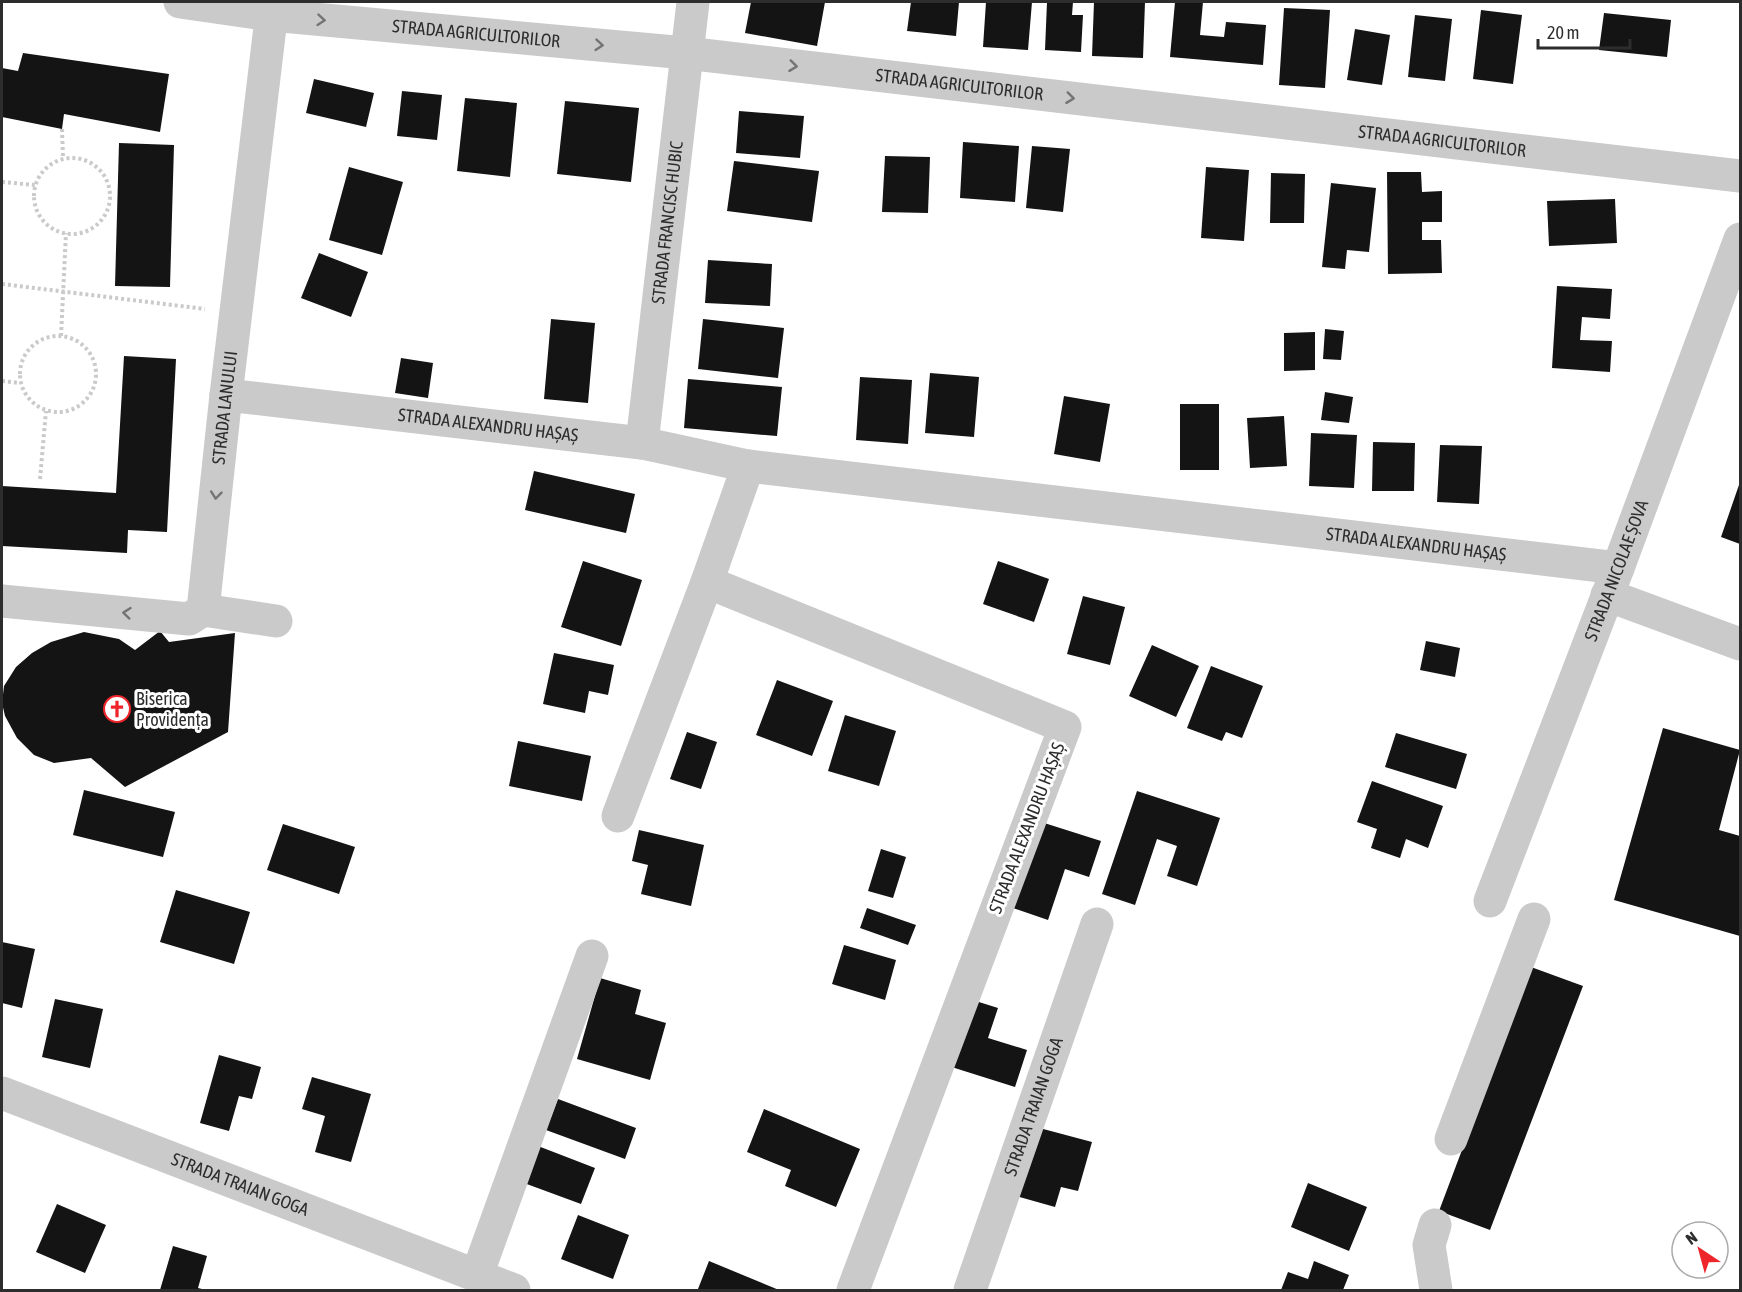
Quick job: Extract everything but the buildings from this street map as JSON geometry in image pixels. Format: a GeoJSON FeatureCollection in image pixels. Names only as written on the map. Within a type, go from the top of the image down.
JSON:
{"type":"FeatureCollection","features":[{"type":"Feature","properties":{"kind":"street","name":"STRADA AGRICULTORILOR"},"geometry":{"type":"LineString","coordinates":[[180,2],[272,8],[686,53],[1740,176]]}},
{"type":"Feature","properties":{"kind":"street","name":"STRADA FRANCISC HUBIC"},"geometry":{"type":"LineString","coordinates":[[642,443],[693,2]]}},
{"type":"Feature","properties":{"kind":"street","name":"STRADA LANULUI"},"geometry":{"type":"LineString","coordinates":[[203,610],[272,8]]}},
{"type":"Feature","properties":{"kind":"street","name":"STRADA NICOLAE ȘOVA"},"geometry":{"type":"LineString","coordinates":[[1490,900],[1740,239]]}},
{"type":"Feature","properties":{"kind":"street","name":"STRADA ALEXANDRU HAȘAȘ"},"geometry":{"type":"LineString","coordinates":[[226,395],[642,443],[748,466],[1612,581],[1740,644]]}},
{"type":"Feature","properties":{"kind":"street"},"geometry":{"type":"LineString","coordinates":[[618,816],[707,582],[748,466]]}},
{"type":"Feature","properties":{"kind":"street","name":"STRADA ALEXANDRU HAȘAȘ"},"geometry":{"type":"LineString","coordinates":[[707,582],[1065,727],[853,1290]]}},
{"type":"Feature","properties":{"kind":"street"},"geometry":{"type":"LineString","coordinates":[[2,601],[189,619],[203,610],[276,621]]}},
{"type":"Feature","properties":{"kind":"street"},"geometry":{"type":"LineString","coordinates":[[1450,1139],[1534,919]]}},
{"type":"Feature","properties":{"kind":"street","name":"STRADA TRAIAN GOGA"},"geometry":{"type":"LineString","coordinates":[[970,1290],[1097,924]]}},
{"type":"Feature","properties":{"kind":"street"},"geometry":{"type":"LineString","coordinates":[[477,1275],[592,956]]}},
{"type":"Feature","properties":{"kind":"street","name":"STRADA TRAIAN GOGA"},"geometry":{"type":"LineString","coordinates":[[2,1093],[514,1290]]}},
{"type":"Feature","properties":{"kind":"street"},"geometry":{"type":"LineString","coordinates":[[1436,1225],[1429,1245],[1436,1290]]}},
{"type":"Feature","properties":{"kind":"path"},"geometry":{"type":"LineString","coordinates":[[62,129],[63,158]]}},
{"type":"Feature","properties":{"kind":"path"},"geometry":{"type":"LineString","coordinates":[[63,158],[83,159],[100,169],[110,187],[109,207],[98,224],[80,234],[60,233],[43,222],[34,205],[34,185],[45,168],[63,158]]}},
{"type":"Feature","properties":{"kind":"path"},"geometry":{"type":"LineString","coordinates":[[2,182],[34,185]]}},
{"type":"Feature","properties":{"kind":"path"},"geometry":{"type":"LineString","coordinates":[[61,336],[66,233]]}},
{"type":"Feature","properties":{"kind":"path"},"geometry":{"type":"LineString","coordinates":[[2,284],[236,313]]}},
{"type":"Feature","properties":{"kind":"path"},"geometry":{"type":"LineString","coordinates":[[49,336],[69,336],[86,347],[96,365],[95,385],[84,402],[67,412],[46,411],[30,400],[20,383],[21,362],[31,346],[49,336]]}},
{"type":"Feature","properties":{"kind":"path"},"geometry":{"type":"LineString","coordinates":[[2,381],[20,383]]}},
{"type":"Feature","properties":{"kind":"path"},"geometry":{"type":"LineString","coordinates":[[40,478],[46,411]]}},
{"type":"Feature","properties":{"kind":"place","name":"Biserica Providența"},"geometry":{"type":"Point","coordinates":[117,709]}}]}
